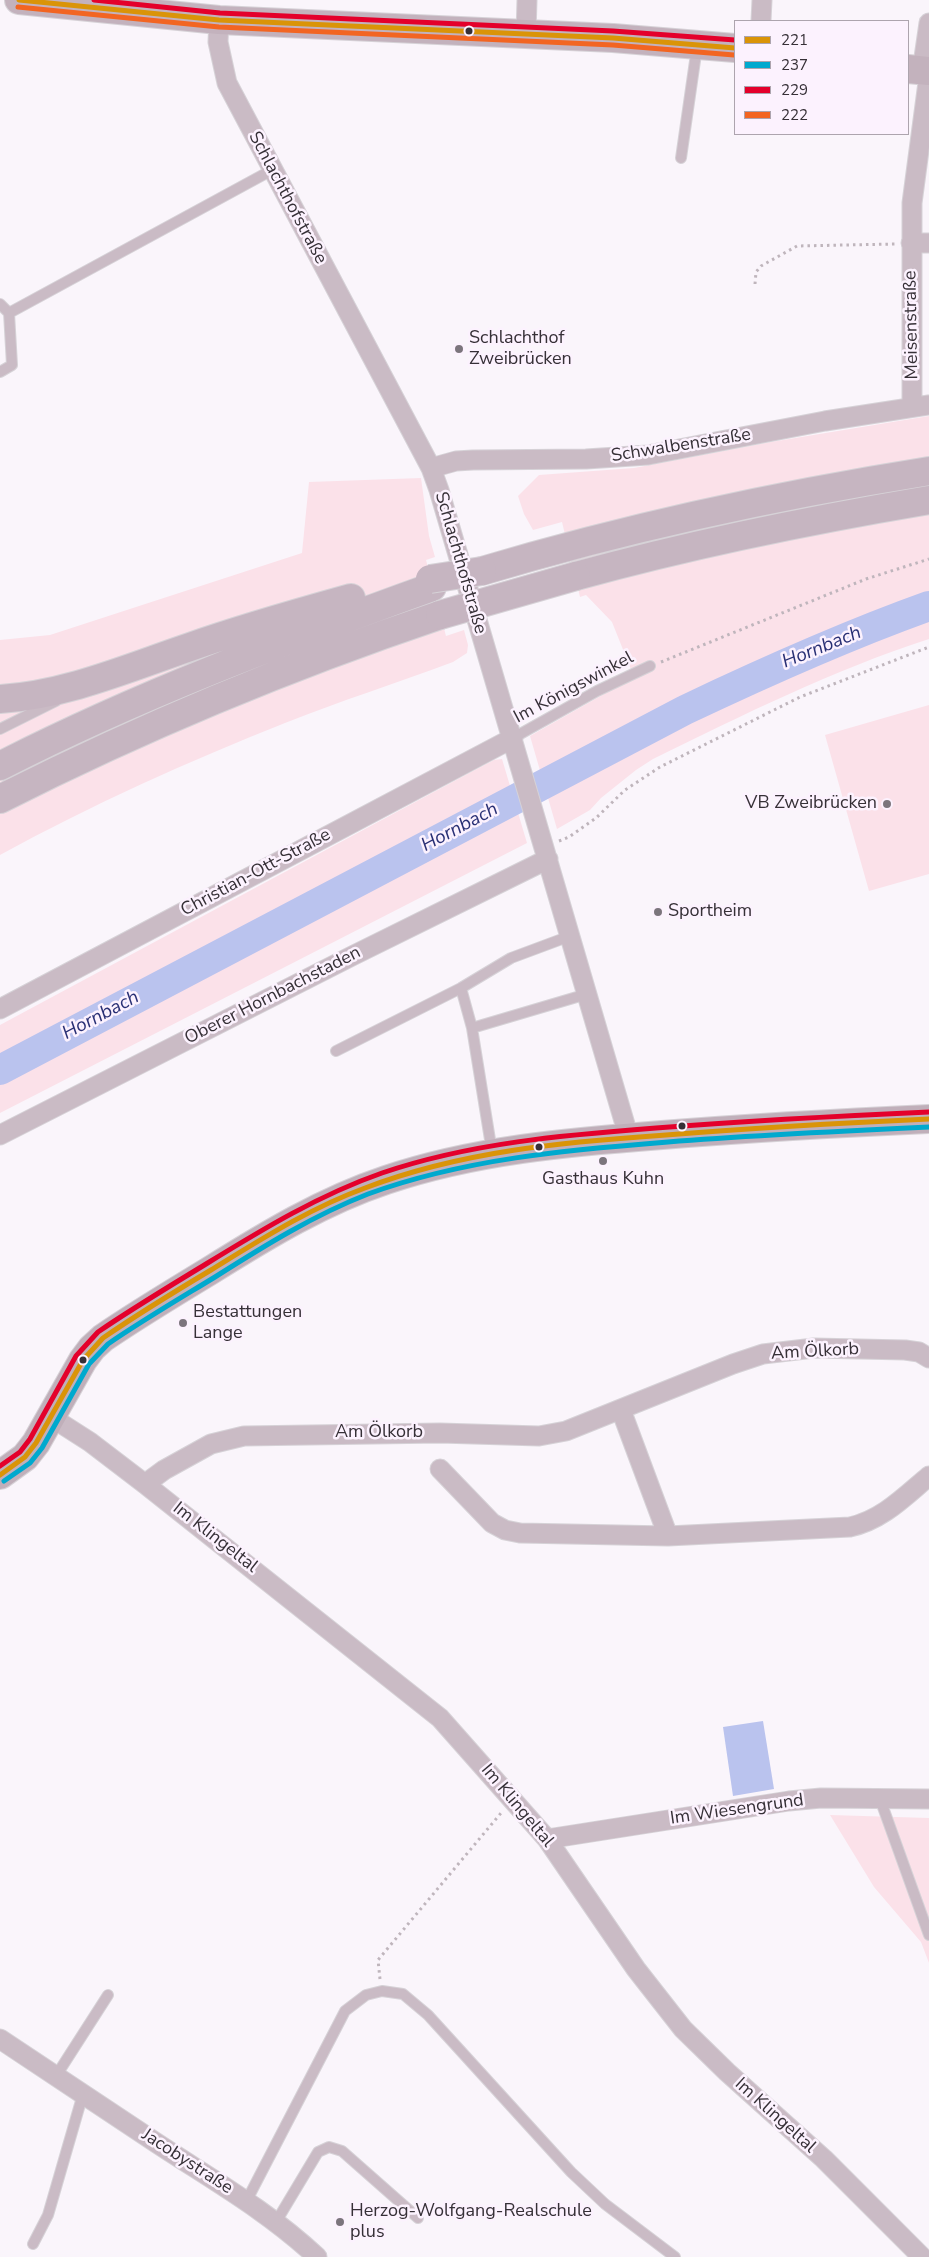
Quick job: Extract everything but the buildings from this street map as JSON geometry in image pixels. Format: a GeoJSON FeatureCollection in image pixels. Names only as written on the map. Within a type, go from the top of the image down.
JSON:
{"type":"FeatureCollection","features":[{"type":"Feature","properties":{"kind":"highway"},"geometry":{"type":"LineString","coordinates":[[0,699],[43,694],[106,676],[252,625],[369,593],[431,583],[628,531],[767,500],[929,471]]}},
{"type":"Feature","properties":{"kind":"highway"},"geometry":{"type":"LineString","coordinates":[[0,799],[82,758],[271,676],[440,615],[630,561],[773,528],[929,500]]}},
{"type":"Feature","properties":{"kind":"highway"},"geometry":{"type":"LineString","coordinates":[[0,766],[74,728],[257,651],[431,583]]}},
{"type":"Feature","properties":{"kind":"main road"},"geometry":{"type":"LineString","coordinates":[[19,0],[138,6],[219,20],[526,34],[734,48]]}},
{"type":"Feature","properties":{"kind":"street"},"geometry":{"type":"LineString","coordinates":[[526,34],[527,0]]}},
{"type":"Feature","properties":{"kind":"street"},"geometry":{"type":"LineString","coordinates":[[761,20],[762,0]]}},
{"type":"Feature","properties":{"kind":"street","name":"Schlachthofstraße"},"geometry":{"type":"LineString","coordinates":[[219,20],[218,42],[227,83],[431,468],[446,510],[628,1138]]}},
{"type":"Feature","properties":{"kind":"street","name":"Meisenstraße"},"geometry":{"type":"LineString","coordinates":[[921,406],[920,243],[916,164],[922,72],[929,23]]}},
{"type":"Feature","properties":{"kind":"street","name":"Schwalbenstraße"},"geometry":{"type":"LineString","coordinates":[[431,468],[456,461],[586,459],[648,455],[825,421],[921,406]]}},
{"type":"Feature","properties":{"kind":"street","name":"Christian-Ott-Straße"},"geometry":{"type":"LineString","coordinates":[[0,1009],[515,745]]}},
{"type":"Feature","properties":{"kind":"street","name":"Oberer Hornbachstaden"},"geometry":{"type":"LineString","coordinates":[[0,1135],[343,960],[545,848]]}},
{"type":"Feature","properties":{"kind":"street"},"geometry":{"type":"LineString","coordinates":[[0,1475],[25,1457],[36,1443],[83,1360],[103,1338],[284,1225],[321,1206],[384,1180],[426,1167],[492,1153],[539,1146],[763,1127],[929,1119]]}},
{"type":"Feature","properties":{"kind":"street","name":"Am Ölkorb"},"geometry":{"type":"LineString","coordinates":[[145,1484],[164,1470],[211,1444],[244,1436],[431,1433],[540,1436],[566,1431],[733,1364],[763,1354],[814,1348],[905,1350],[919,1352],[929,1358]]}},
{"type":"Feature","properties":{"kind":"street"},"geometry":{"type":"LineString","coordinates":[[621,1410],[668,1536]]}},
{"type":"Feature","properties":{"kind":"street","name":"Im Klingeltal"},"geometry":{"type":"LineString","coordinates":[[51,1418],[90,1442],[145,1484],[440,1718],[547,1839],[636,1969],[683,2029],[727,2072],[824,2159],[922,2257]]}},
{"type":"Feature","properties":{"kind":"street"},"geometry":{"type":"LineString","coordinates":[[440,1469],[492,1523],[505,1530],[520,1533],[668,1536],[850,1527],[864,1524],[888,1511],[929,1476]]}},
{"type":"Feature","properties":{"kind":"street","name":"Im Wiesengrund"},"geometry":{"type":"LineString","coordinates":[[547,1839],[789,1801],[821,1798],[929,1800]]}},
{"type":"Feature","properties":{"kind":"street","name":"Jacobystraße"},"geometry":{"type":"LineString","coordinates":[[0,2038],[247,2200],[276,2222],[314,2256]]}},
{"type":"Feature","properties":{"kind":"lane"},"geometry":{"type":"LineString","coordinates":[[681,158],[698,44]]}},
{"type":"Feature","properties":{"kind":"lane"},"geometry":{"type":"LineString","coordinates":[[9,313],[272,170]]}},
{"type":"Feature","properties":{"kind":"lane"},"geometry":{"type":"LineString","coordinates":[[0,304],[9,313],[12,365],[0,372]]}},
{"type":"Feature","properties":{"kind":"lane","name":"Im Königswinkel"},"geometry":{"type":"LineString","coordinates":[[515,745],[597,691],[650,666]]}},
{"type":"Feature","properties":{"kind":"lane"},"geometry":{"type":"LineString","coordinates":[[0,729],[106,676]]}},
{"type":"Feature","properties":{"kind":"lane"},"geometry":{"type":"LineString","coordinates":[[336,1050],[461,988],[511,958],[570,936]]}},
{"type":"Feature","properties":{"kind":"lane"},"geometry":{"type":"LineString","coordinates":[[461,988],[472,1028],[492,1153]]}},
{"type":"Feature","properties":{"kind":"lane"},"geometry":{"type":"LineString","coordinates":[[472,1028],[587,994]]}},
{"type":"Feature","properties":{"kind":"lane"},"geometry":{"type":"LineString","coordinates":[[880,1799],[929,1935]]}},
{"type":"Feature","properties":{"kind":"lane"},"geometry":{"type":"LineString","coordinates":[[247,2200],[345,2011],[366,1995],[382,1991],[403,1994],[428,2015],[571,2172],[605,2204],[675,2257]]}},
{"type":"Feature","properties":{"kind":"lane"},"geometry":{"type":"LineString","coordinates":[[56,2076],[108,1995]]}},
{"type":"Feature","properties":{"kind":"lane"},"geometry":{"type":"LineString","coordinates":[[33,2244],[48,2215],[83,2094]]}},
{"type":"Feature","properties":{"kind":"lane"},"geometry":{"type":"LineString","coordinates":[[276,2222],[318,2152],[329,2147],[342,2151],[418,2218]]}},
{"type":"Feature","properties":{"kind":"path"},"geometry":{"type":"LineString","coordinates":[[755,284],[756,272],[761,266],[797,246],[920,243]]}},
{"type":"Feature","properties":{"kind":"path"},"geometry":{"type":"LineString","coordinates":[[650,666],[866,579],[929,559]]}},
{"type":"Feature","properties":{"kind":"path"},"geometry":{"type":"LineString","coordinates":[[545,848],[569,837],[596,818],[625,790],[660,767],[800,697],[929,647]]}},
{"type":"Feature","properties":{"kind":"path"},"geometry":{"type":"LineString","coordinates":[[382,1991],[378,1960],[513,1800]]}},
{"type":"Feature","properties":{"kind":"shaded area"},"geometry":{"type":"Polygon","coordinates":[[[929,416],[929,639],[823,679],[653,759],[601,798],[590,810],[557,829],[530,736],[634,677],[612,622],[586,595],[580,597],[562,522],[533,530],[524,514],[518,496],[539,475],[634,468],[771,442],[929,416]]]}},
{"type":"Feature","properties":{"kind":"shaded area"},"geometry":{"type":"Polygon","coordinates":[[[421,478],[429,536],[435,557],[426,560],[446,636],[464,630],[468,645],[467,653],[453,662],[306,715],[141,784],[0,855],[0,640],[50,635],[302,553],[309,482],[421,478]]]}},
{"type":"Feature","properties":{"kind":"shaded area","name":"VB Zweibrücken"},"geometry":{"type":"Polygon","coordinates":[[[929,705],[929,874],[869,891],[825,735],[929,705]]]}},
{"type":"Feature","properties":{"kind":"shaded area"},"geometry":{"type":"Polygon","coordinates":[[[502,759],[527,843],[0,1113],[0,1025],[473,771],[494,760],[502,759]]]}},
{"type":"Feature","properties":{"kind":"shaded area"},"geometry":{"type":"Polygon","coordinates":[[[830,1815],[929,1818],[929,1963],[921,1942],[874,1887],[830,1815]]]}},
{"type":"Feature","properties":{"kind":"water"},"geometry":{"type":"Polygon","coordinates":[[[763,1721],[774,1789],[733,1796],[723,1727],[763,1721]]]}},
{"type":"Feature","properties":{"kind":"waterway","name":"Hornbach"},"geometry":{"type":"LineString","coordinates":[[0,1070],[685,710],[806,655],[929,606]]}},
{"type":"Feature","properties":{"kind":"transit line","name":"221"},"geometry":{"type":"LineString","coordinates":[[19,0],[219,20],[613,38],[734,48]]}},
{"type":"Feature","properties":{"kind":"transit line","name":"229"},"geometry":{"type":"LineString","coordinates":[[94,0],[220,13],[613,31],[734,40]]}},
{"type":"Feature","properties":{"kind":"transit line","name":"222"},"geometry":{"type":"LineString","coordinates":[[18,7],[219,27],[613,45],[734,55]]}},
{"type":"Feature","properties":{"kind":"transit line","name":"229"},"geometry":{"type":"LineString","coordinates":[[0,1466],[20,1452],[30,1439],[76,1356],[98,1332],[270,1226],[314,1202],[382,1173],[449,1154],[552,1137],[724,1123],[929,1112]]}},
{"type":"Feature","properties":{"kind":"transit line","name":"221"},"geometry":{"type":"LineString","coordinates":[[0,1475],[25,1457],[36,1443],[83,1360],[103,1338],[129,1320],[286,1225],[325,1205],[365,1188],[439,1165],[514,1150],[552,1145],[732,1130],[929,1119]]}},
{"type":"Feature","properties":{"kind":"transit line","name":"237"},"geometry":{"type":"LineString","coordinates":[[4,1481],[30,1463],[42,1448],[89,1364],[108,1344],[309,1221],[368,1194],[441,1172],[478,1164],[554,1153],[733,1137],[929,1127]]}},
{"type":"Feature","properties":{"kind":"place","name":"Schlachthof Zweibrücken"},"geometry":{"type":"Point","coordinates":[459,349]}},
{"type":"Feature","properties":{"kind":"place","name":"VB Zweibrücken"},"geometry":{"type":"Point","coordinates":[887,804]}},
{"type":"Feature","properties":{"kind":"place","name":"Sportheim"},"geometry":{"type":"Point","coordinates":[658,912]}},
{"type":"Feature","properties":{"kind":"place","name":"Gasthaus Kuhn"},"geometry":{"type":"Point","coordinates":[603,1161]}},
{"type":"Feature","properties":{"kind":"place","name":"Bestattungen Lange"},"geometry":{"type":"Point","coordinates":[183,1323]}},
{"type":"Feature","properties":{"kind":"place","name":"Herzog-Wolfgang-Realschule plus"},"geometry":{"type":"Point","coordinates":[340,2222]}}]}
